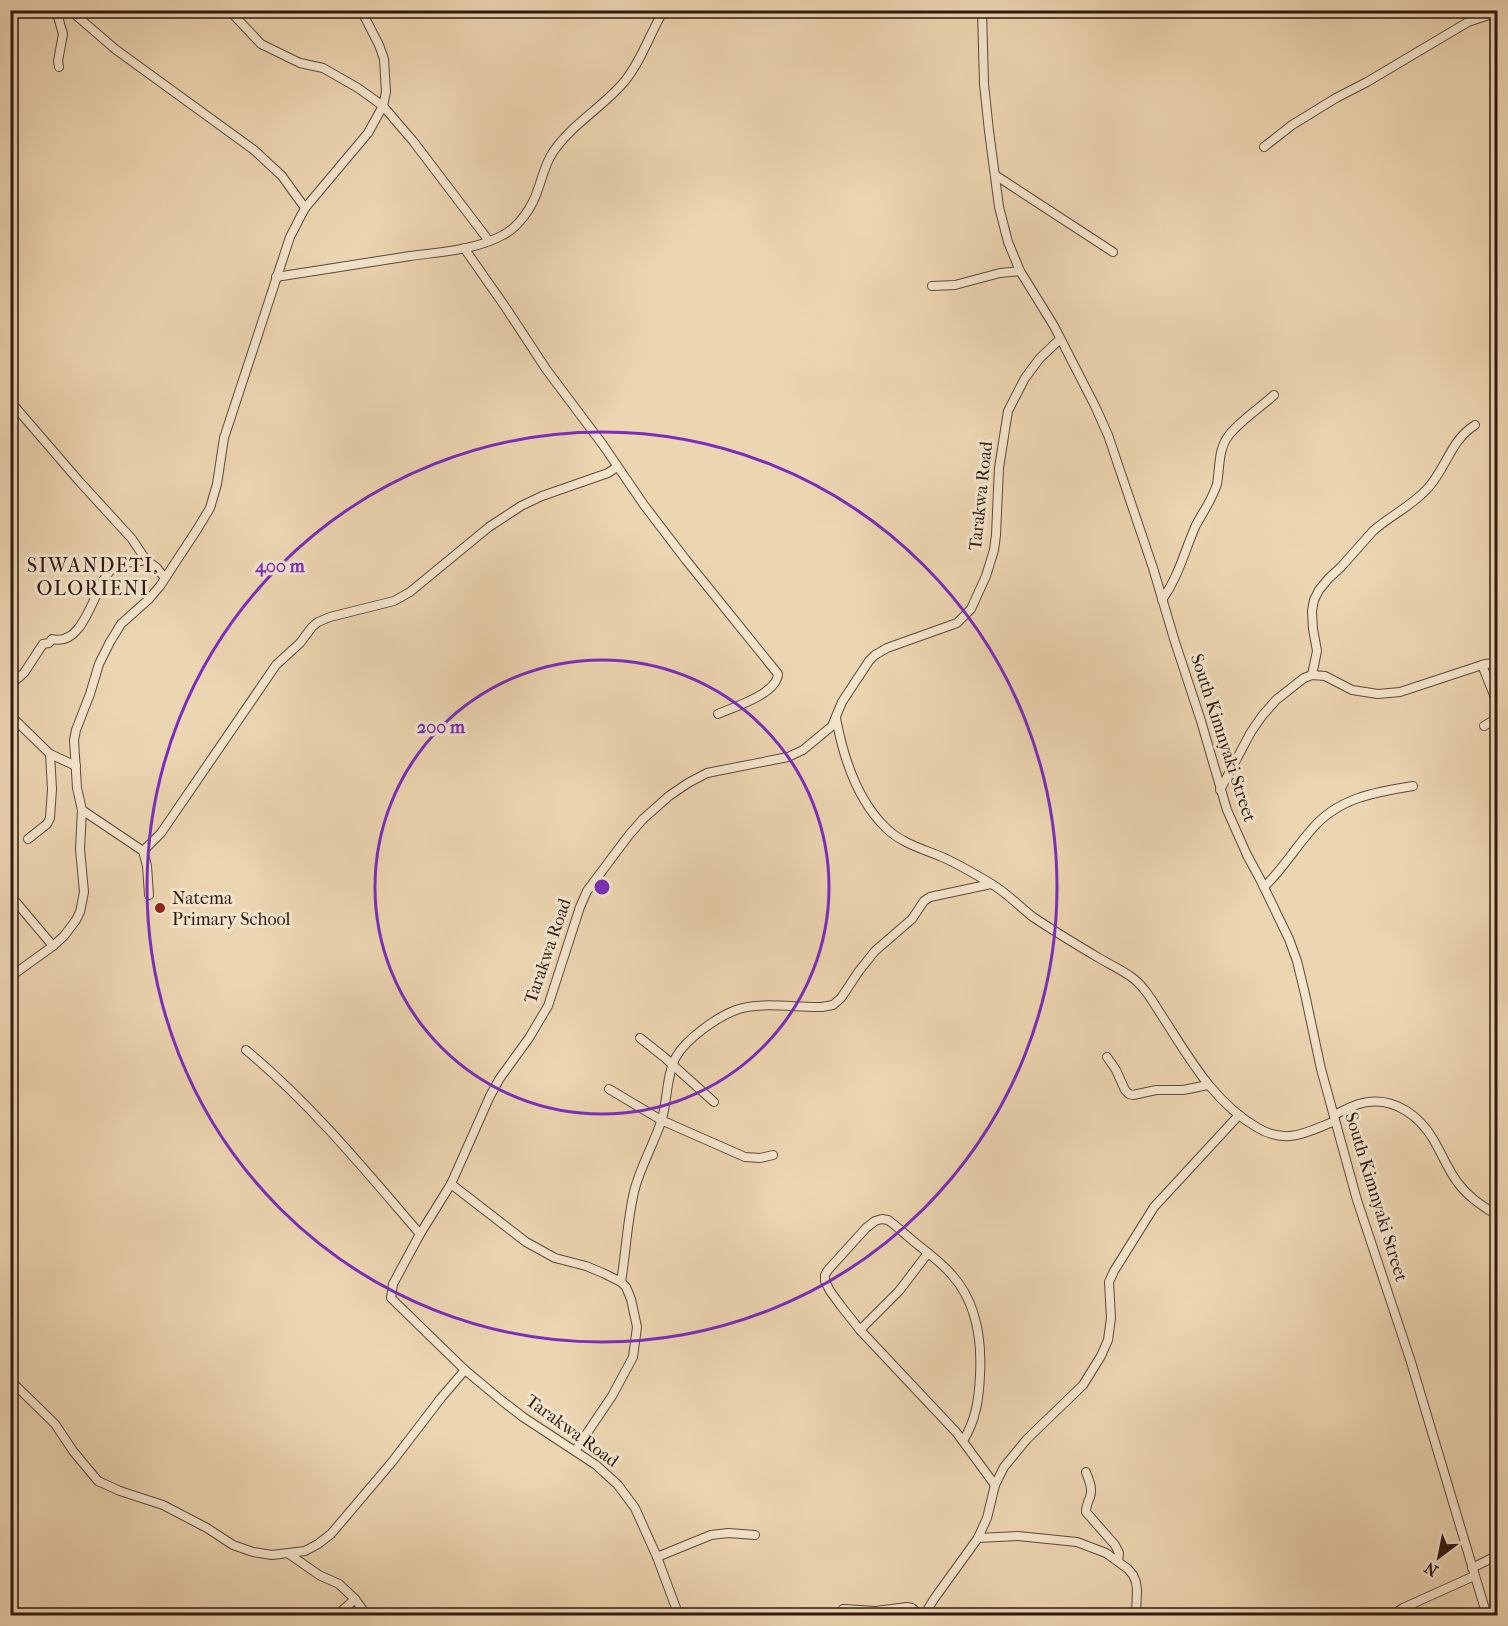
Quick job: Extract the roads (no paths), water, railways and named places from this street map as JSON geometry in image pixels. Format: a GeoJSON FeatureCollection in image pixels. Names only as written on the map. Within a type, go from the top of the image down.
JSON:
{"type":"FeatureCollection","features":[{"type":"Feature","properties":{"kind":"street"},"geometry":{"type":"LineString","coordinates":[[56,10],[63,34],[59,67]]}},
{"type":"Feature","properties":{"kind":"street"},"geometry":{"type":"LineString","coordinates":[[70,10],[115,49],[254,150],[282,176],[305,208]]}},
{"type":"Feature","properties":{"kind":"street"},"geometry":{"type":"LineString","coordinates":[[229,10],[261,44],[300,63],[323,68],[358,88],[383,106],[413,141],[489,241]]}},
{"type":"Feature","properties":{"kind":"street"},"geometry":{"type":"LineString","coordinates":[[10,977],[64,936],[81,912],[84,892],[81,849],[82,810],[77,788],[74,740],[99,664],[121,624],[149,599],[210,508],[218,484],[224,438],[290,237],[305,208],[368,133],[383,106],[386,92],[384,59],[361,10]]}},
{"type":"Feature","properties":{"kind":"street"},"geometry":{"type":"LineString","coordinates":[[276,278],[464,248],[504,235],[520,220],[535,198],[544,169],[552,153],[627,78],[664,10]]}},
{"type":"Feature","properties":{"kind":"street","name":"South Kimnyaki Street"},"geometry":{"type":"LineString","coordinates":[[982,10],[984,84],[1003,224],[1020,271],[1054,326],[1095,406],[1114,450],[1201,721],[1220,790],[1235,831],[1286,932],[1297,961],[1321,1069],[1360,1210],[1411,1362],[1487,1616]]}},
{"type":"Feature","properties":{"kind":"street"},"geometry":{"type":"LineString","coordinates":[[1264,147],[1292,125],[1336,98],[1468,22],[1497,12]]}},
{"type":"Feature","properties":{"kind":"street"},"geometry":{"type":"LineString","coordinates":[[995,175],[1113,252]]}},
{"type":"Feature","properties":{"kind":"street"},"geometry":{"type":"LineString","coordinates":[[464,248],[546,369],[677,549],[778,674],[776,683],[761,694],[718,714]]}},
{"type":"Feature","properties":{"kind":"street"},"geometry":{"type":"LineString","coordinates":[[932,286],[955,285],[1000,273],[1020,271]]}},
{"type":"Feature","properties":{"kind":"street","name":"Tarakwa Road"},"geometry":{"type":"LineString","coordinates":[[680,1616],[635,1508],[618,1485],[596,1465],[523,1417],[465,1370],[391,1298],[393,1284],[451,1184],[500,1078],[529,1038],[548,1006],[587,891],[629,835],[669,796],[707,773],[788,757],[803,750],[832,726],[847,694],[876,655],[887,648],[957,623],[971,609],[986,576],[994,550],[999,468],[1008,411],[1025,378],[1060,339]]}},
{"type":"Feature","properties":{"kind":"street"},"geometry":{"type":"LineString","coordinates":[[1162,600],[1177,576],[1188,543],[1217,483],[1223,446],[1229,435],[1274,395]]}},
{"type":"Feature","properties":{"kind":"street"},"geometry":{"type":"LineString","coordinates":[[10,401],[132,539],[146,560],[165,578]]}},
{"type":"Feature","properties":{"kind":"street"},"geometry":{"type":"LineString","coordinates":[[1312,675],[1317,651],[1312,611],[1319,590],[1373,531],[1422,495],[1436,478],[1458,439],[1475,425]]}},
{"type":"Feature","properties":{"kind":"street"},"geometry":{"type":"LineString","coordinates":[[143,851],[161,833],[276,665],[300,643],[312,627],[330,617],[394,601],[410,592],[489,527],[521,506],[542,496],[608,473],[617,467]]}},
{"type":"Feature","properties":{"kind":"street"},"geometry":{"type":"LineString","coordinates":[[10,685],[24,673],[43,644],[49,643],[52,639],[67,638],[79,627],[92,607],[93,598],[116,565],[146,560]]}},
{"type":"Feature","properties":{"kind":"street"},"geometry":{"type":"LineString","coordinates":[[1220,790],[1262,716],[1276,700],[1304,678],[1312,675],[1325,676],[1352,690],[1378,694],[1400,692],[1482,665],[1497,663]]}},
{"type":"Feature","properties":{"kind":"street"},"geometry":{"type":"LineString","coordinates":[[1482,665],[1497,705]]}},
{"type":"Feature","properties":{"kind":"street"},"geometry":{"type":"LineString","coordinates":[[1484,726],[1494,720],[1497,714]]}},
{"type":"Feature","properties":{"kind":"street"},"geometry":{"type":"LineString","coordinates":[[10,715],[50,754],[76,766]]}},
{"type":"Feature","properties":{"kind":"street"},"geometry":{"type":"LineString","coordinates":[[836,718],[844,753],[855,782],[867,805],[886,829],[912,845],[945,858],[992,884],[1032,916],[1136,981],[1150,997],[1208,1085],[1225,1104],[1239,1115],[1273,1135],[1287,1137],[1302,1134],[1356,1105],[1368,1102],[1392,1104],[1412,1114],[1422,1123],[1463,1189],[1497,1216]]}},
{"type":"Feature","properties":{"kind":"street"},"geometry":{"type":"LineString","coordinates":[[28,839],[47,824],[50,818],[52,789],[50,754]]}},
{"type":"Feature","properties":{"kind":"street"},"geometry":{"type":"LineString","coordinates":[[1264,887],[1282,869],[1317,822],[1346,802],[1369,793],[1413,786]]}},
{"type":"Feature","properties":{"kind":"street"},"geometry":{"type":"LineString","coordinates":[[82,810],[143,851],[147,866],[149,895]]}},
{"type":"Feature","properties":{"kind":"street"},"geometry":{"type":"LineString","coordinates":[[621,1282],[634,1191],[662,1120],[672,1065],[681,1050],[695,1036],[726,1014],[738,1009],[755,1006],[822,1007],[833,1005],[841,998],[875,951],[912,919],[924,901],[930,897],[992,884]]}},
{"type":"Feature","properties":{"kind":"street"},"geometry":{"type":"LineString","coordinates":[[10,896],[53,946]]}},
{"type":"Feature","properties":{"kind":"street"},"geometry":{"type":"LineString","coordinates":[[640,1038],[714,1102]]}},
{"type":"Feature","properties":{"kind":"street"},"geometry":{"type":"LineString","coordinates":[[246,1050],[280,1078],[315,1114],[420,1234]]}},
{"type":"Feature","properties":{"kind":"street"},"geometry":{"type":"LineString","coordinates":[[1107,1056],[1129,1094],[1156,1089],[1183,1090],[1208,1085]]}},
{"type":"Feature","properties":{"kind":"street"},"geometry":{"type":"LineString","coordinates":[[609,1089],[662,1120],[745,1157],[760,1158],[773,1155]]}},
{"type":"Feature","properties":{"kind":"street"},"geometry":{"type":"LineString","coordinates":[[927,1616],[934,1599],[978,1538],[987,1518],[995,1485],[1004,1467],[1016,1451],[1083,1384],[1093,1370],[1108,1340],[1111,1318],[1109,1282],[1114,1271],[1154,1207],[1239,1115]]}},
{"type":"Feature","properties":{"kind":"street"},"geometry":{"type":"LineString","coordinates":[[451,1184],[543,1253],[586,1266],[621,1282],[632,1299],[638,1327],[633,1357],[616,1389],[574,1451]]}},
{"type":"Feature","properties":{"kind":"street"},"geometry":{"type":"LineString","coordinates":[[963,1441],[974,1421],[978,1405],[981,1350],[974,1308],[953,1276],[928,1253],[888,1220],[875,1221],[828,1270],[825,1281],[860,1330],[963,1441],[995,1485]]}},
{"type":"Feature","properties":{"kind":"street"},"geometry":{"type":"LineString","coordinates":[[860,1330],[899,1291],[928,1253]]}},
{"type":"Feature","properties":{"kind":"street"},"geometry":{"type":"LineString","coordinates":[[10,1380],[55,1424],[73,1451],[98,1481],[156,1503],[233,1545],[253,1552],[272,1555],[305,1551],[330,1534],[392,1462],[465,1370]]}},
{"type":"Feature","properties":{"kind":"street"},"geometry":{"type":"LineString","coordinates":[[1086,1472],[1091,1494],[1085,1508],[1086,1512],[1115,1545],[1119,1553],[1118,1561]]}},
{"type":"Feature","properties":{"kind":"street"},"geometry":{"type":"LineString","coordinates":[[657,1557],[711,1535],[728,1533],[755,1535]]}},
{"type":"Feature","properties":{"kind":"street"},"geometry":{"type":"LineString","coordinates":[[978,1538],[1018,1536],[1077,1542],[1093,1547],[1128,1569],[1136,1582],[1136,1616]]}},
{"type":"Feature","properties":{"kind":"street"},"geometry":{"type":"LineString","coordinates":[[289,1554],[319,1575],[339,1584],[355,1599],[367,1616]]}},
{"type":"Feature","properties":{"kind":"street"},"geometry":{"type":"LineString","coordinates":[[1391,1616],[1473,1572],[1497,1555]]}},
{"type":"Feature","properties":{"kind":"street"},"geometry":{"type":"LineString","coordinates":[[336,1616],[355,1599]]}},
{"type":"Feature","properties":{"kind":"street"},"geometry":{"type":"LineString","coordinates":[[843,1610],[876,1611],[912,1608],[921,1616]]}},
{"type":"Feature","properties":{"kind":"place","name":"Natema Primary School"},"geometry":{"type":"Point","coordinates":[160,908]}},
{"type":"Feature","properties":{"kind":"district","name":"SIWANDETI, OLORIENI"},"geometry":{"type":"Point","coordinates":[93,576]}}]}
